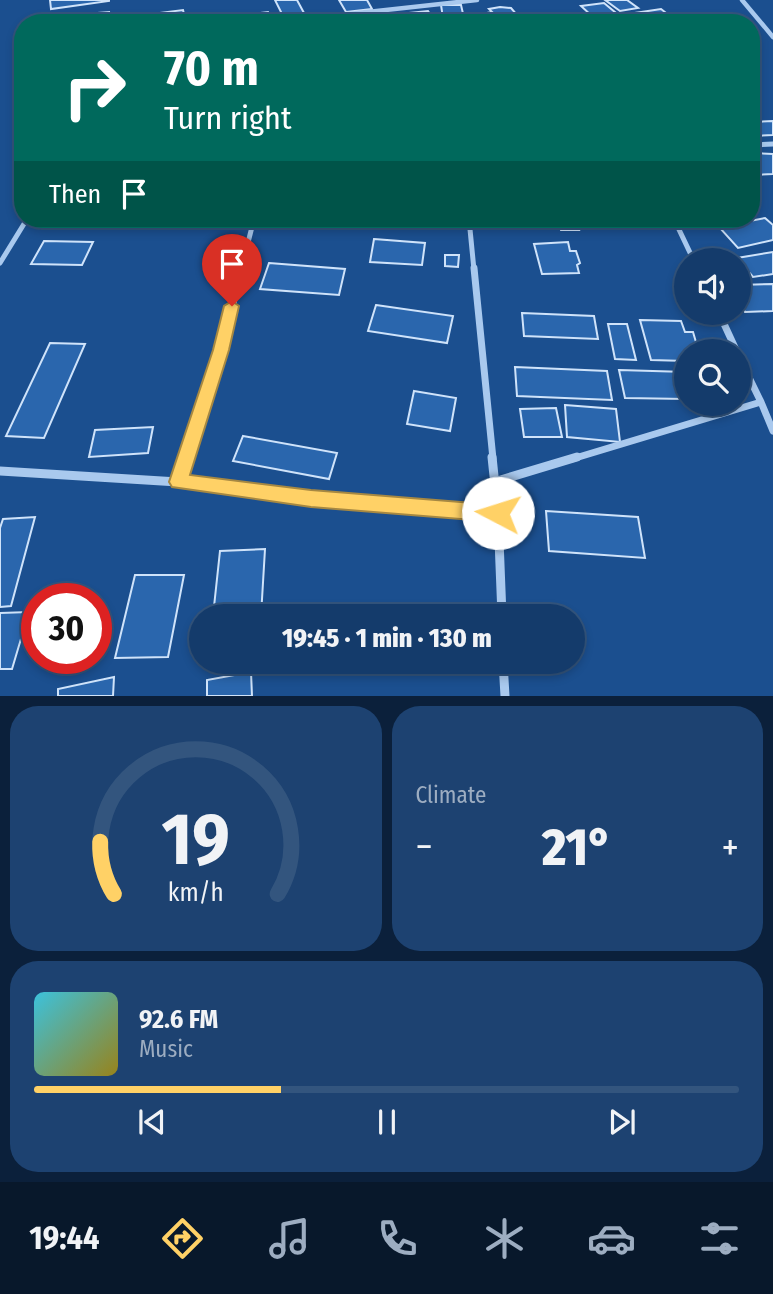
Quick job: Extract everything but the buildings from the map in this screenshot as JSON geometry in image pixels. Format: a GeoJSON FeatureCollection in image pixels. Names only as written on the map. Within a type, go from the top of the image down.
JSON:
{"type":"FeatureCollection","features":[{"type":"Feature","properties":{"kind":"street"},"geometry":{"type":"LineString","coordinates":[[349,14],[477,0]]}},
{"type":"Feature","properties":{"kind":"street"},"geometry":{"type":"LineString","coordinates":[[742,0],[754,14]]}},
{"type":"Feature","properties":{"kind":"street"},"geometry":{"type":"LineString","coordinates":[[760,21],[773,37]]}},
{"type":"Feature","properties":{"kind":"street"},"geometry":{"type":"LineString","coordinates":[[0,263],[21,228]]}},
{"type":"Feature","properties":{"kind":"street"},"geometry":{"type":"LineString","coordinates":[[178,482],[221,350],[252,228]]}},
{"type":"Feature","properties":{"kind":"street"},"geometry":{"type":"LineString","coordinates":[[470,228],[498,513],[502,604]]}},
{"type":"Feature","properties":{"kind":"street"},"geometry":{"type":"LineString","coordinates":[[678,228],[688,248]]}},
{"type":"Feature","properties":{"kind":"street"},"geometry":{"type":"LineString","coordinates":[[751,381],[773,431]]}},
{"type":"Feature","properties":{"kind":"street"},"geometry":{"type":"LineString","coordinates":[[494,482],[761,402]]}},
{"type":"Feature","properties":{"kind":"street"},"geometry":{"type":"LineString","coordinates":[[0,471],[178,482],[311,499],[498,513]]}},
{"type":"Feature","properties":{"kind":"street"},"geometry":{"type":"LineString","coordinates":[[504,674],[505,695]]}},
{"type":"Feature","properties":{"kind":"route"},"geometry":{"type":"LineString","coordinates":[[232,306],[221,350],[178,482],[311,499],[498,513]]}}]}
